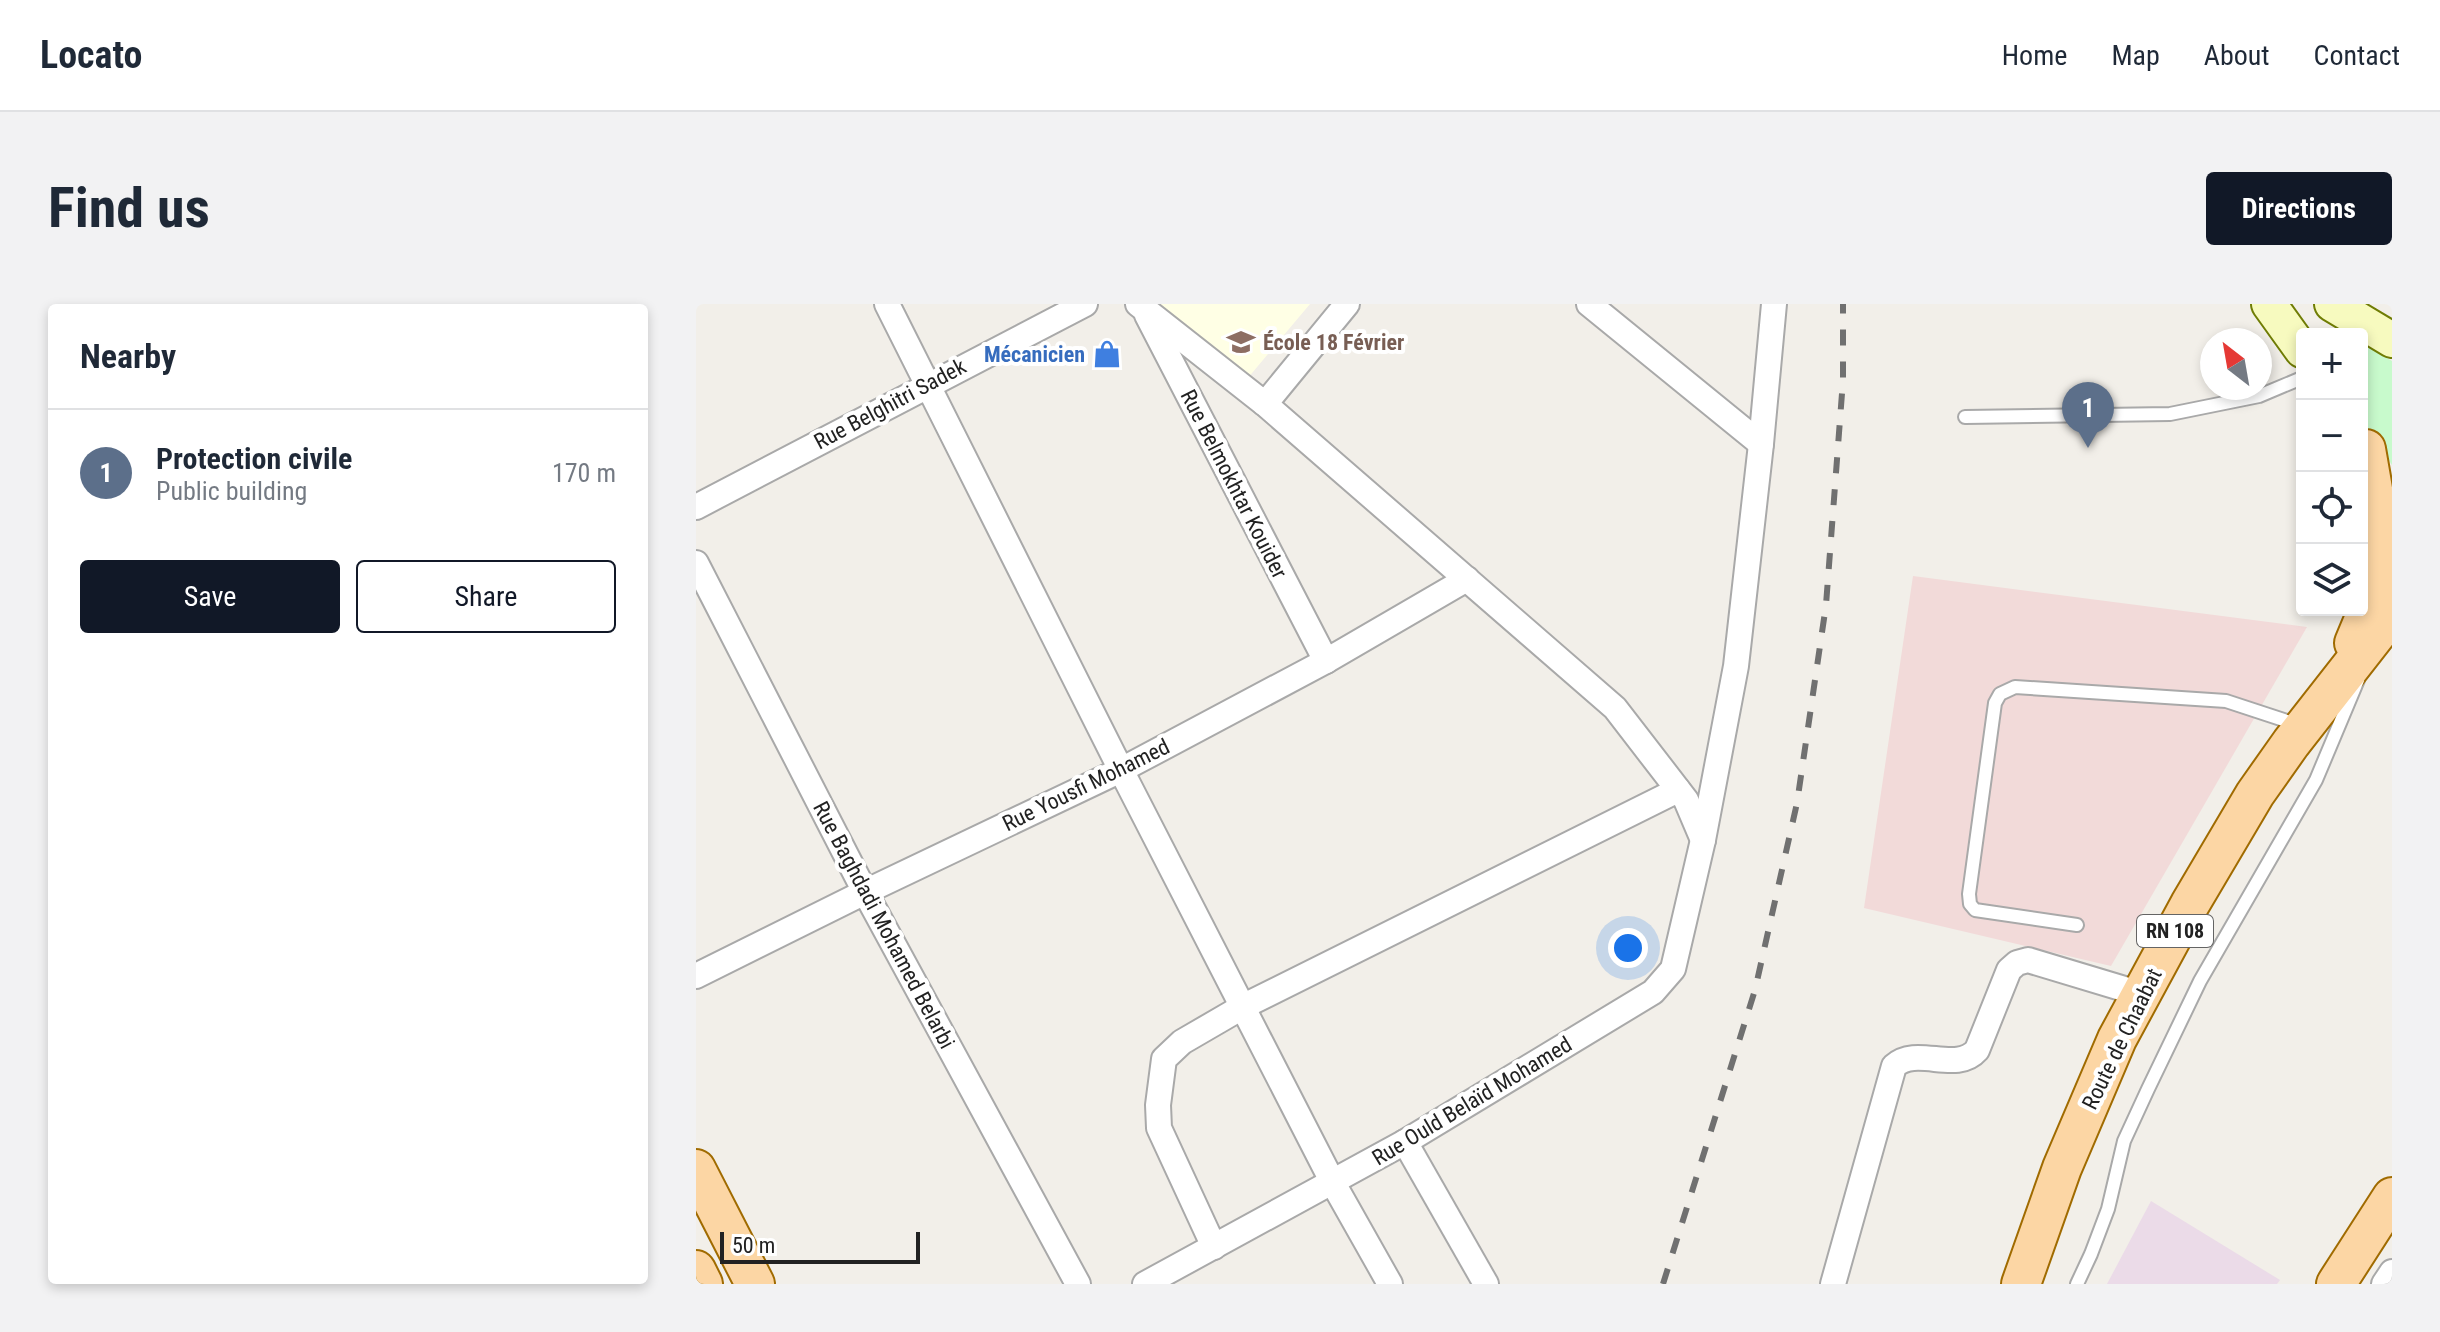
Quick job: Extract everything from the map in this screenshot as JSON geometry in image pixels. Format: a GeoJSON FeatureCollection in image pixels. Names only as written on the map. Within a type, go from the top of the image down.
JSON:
{"type":"FeatureCollection","features":[{"type":"Feature","properties":{"kind":"main road"},"geometry":{"type":"LineString","coordinates":[[2337,684],[2379,583],[2384,552],[2368,467]]}},
{"type":"Feature","properties":{"kind":"main road","name":"Route de Chaabat"},"geometry":{"type":"LineString","coordinates":[[2021,1284],[2062,1168],[2117,1039],[2190,904],[2255,794],[2303,727],[2383,627]]}},
{"type":"Feature","properties":{"kind":"main road"},"geometry":{"type":"LineString","coordinates":[[696,1169],[755,1284]]}},
{"type":"Feature","properties":{"kind":"main road"},"geometry":{"type":"LineString","coordinates":[[2336,1284],[2392,1197]]}},
{"type":"Feature","properties":{"kind":"main road"},"geometry":{"type":"LineString","coordinates":[[696,1270],[703,1284]]}},
{"type":"Feature","properties":{"kind":"street"},"geometry":{"type":"LineString","coordinates":[[887,304],[1121,770],[1333,1183],[1390,1284]]}},
{"type":"Feature","properties":{"kind":"street","name":"Rue Belghitri Sadek"},"geometry":{"type":"LineString","coordinates":[[696,507],[1085,304]]}},
{"type":"Feature","properties":{"kind":"street"},"geometry":{"type":"LineString","coordinates":[[1265,404],[1347,304]]}},
{"type":"Feature","properties":{"kind":"street"},"geometry":{"type":"LineString","coordinates":[[1589,304],[1761,444]]}},
{"type":"Feature","properties":{"kind":"street","name":"Rue Ould Belaïd Mohamed"},"geometry":{"type":"LineString","coordinates":[[1145,1284],[1405,1142],[1653,992],[1673,969],[1703,840],[1736,666],[1774,304]]}},
{"type":"Feature","properties":{"kind":"street"},"geometry":{"type":"LineString","coordinates":[[2269,304],[2296,342]]}},
{"type":"Feature","properties":{"kind":"street"},"geometry":{"type":"LineString","coordinates":[[2332,304],[2383,338]]}},
{"type":"Feature","properties":{"kind":"street"},"geometry":{"type":"LineString","coordinates":[[1140,305],[1265,404],[1615,708],[1686,800],[1703,840]]}},
{"type":"Feature","properties":{"kind":"street","name":"Rue Belmokhtar Kouider"},"geometry":{"type":"LineString","coordinates":[[1140,305],[1326,661]]}},
{"type":"Feature","properties":{"kind":"street"},"geometry":{"type":"LineString","coordinates":[[2368,454],[2392,505]]}},
{"type":"Feature","properties":{"kind":"street","name":"Rue Baghdadi Mohamed Belarbi"},"geometry":{"type":"LineString","coordinates":[[696,563],[865,892],[1078,1284]]}},
{"type":"Feature","properties":{"kind":"street","name":"Rue Yousfi Mohamed"},"geometry":{"type":"LineString","coordinates":[[696,976],[1121,770],[1326,661],[1467,579]]}},
{"type":"Feature","properties":{"kind":"street"},"geometry":{"type":"LineString","coordinates":[[1214,1247],[1159,1128],[1158,1105],[1164,1059],[1182,1042],[1244,1006],[1678,790]]}},
{"type":"Feature","properties":{"kind":"street"},"geometry":{"type":"LineString","coordinates":[[1833,1284],[1894,1066],[1901,1060],[1911,1058],[1961,1060],[1971,1057],[1977,1050],[2009,970],[2017,963],[2028,960],[2141,994]]}},
{"type":"Feature","properties":{"kind":"street"},"geometry":{"type":"LineString","coordinates":[[1405,1142],[1486,1284]]}},
{"type":"Feature","properties":{"kind":"street"},"geometry":{"type":"LineString","coordinates":[[2384,1284],[2392,1272]]}},
{"type":"Feature","properties":{"kind":"lane"},"geometry":{"type":"LineString","coordinates":[[1965,417],[2170,414],[2259,396],[2296,381]]}},
{"type":"Feature","properties":{"kind":"lane"},"geometry":{"type":"LineString","coordinates":[[2077,1284],[2108,1209],[2130,1128],[2200,981],[2316,780],[2383,627]]}},
{"type":"Feature","properties":{"kind":"lane"},"geometry":{"type":"LineString","coordinates":[[2077,925],[1975,910],[1970,904],[1995,703],[2000,694],[2015,687],[2226,701],[2303,727]]}},
{"type":"Feature","properties":{"kind":"shaded area","name":"École 18 Février"},"geometry":{"type":"Polygon","coordinates":[[[1158,304],[1310,304],[1247,379],[1158,304]]]}},
{"type":"Feature","properties":{"kind":"shaded area"},"geometry":{"type":"Polygon","coordinates":[[[1913,576],[2307,627],[2111,966],[1864,908],[1913,576]]]}},
{"type":"Feature","properties":{"kind":"shaded area"},"geometry":{"type":"Polygon","coordinates":[[[2151,1201],[2280,1280],[2277,1284],[2107,1284],[2151,1201]]]}},
{"type":"Feature","properties":{"kind":"green space"},"geometry":{"type":"Polygon","coordinates":[[[2368,347],[2392,361],[2392,465],[2368,429],[2368,347]]]}},
{"type":"Feature","properties":{"kind":"railway"},"geometry":{"type":"LineString","coordinates":[[1663,1284],[1755,990],[1797,803],[1826,605],[1843,380],[1843,304]]}},
{"type":"Feature","properties":{"kind":"place","name":"École 18 Février"},"geometry":{"type":"Point","coordinates":[1241,342]}},
{"type":"Feature","properties":{"kind":"place","name":"Mécanicien"},"geometry":{"type":"Point","coordinates":[1107,354]}},
{"type":"Feature","properties":{"kind":"place","name":"Protection civile"},"geometry":{"type":"Point","coordinates":[2088,448]}}]}
